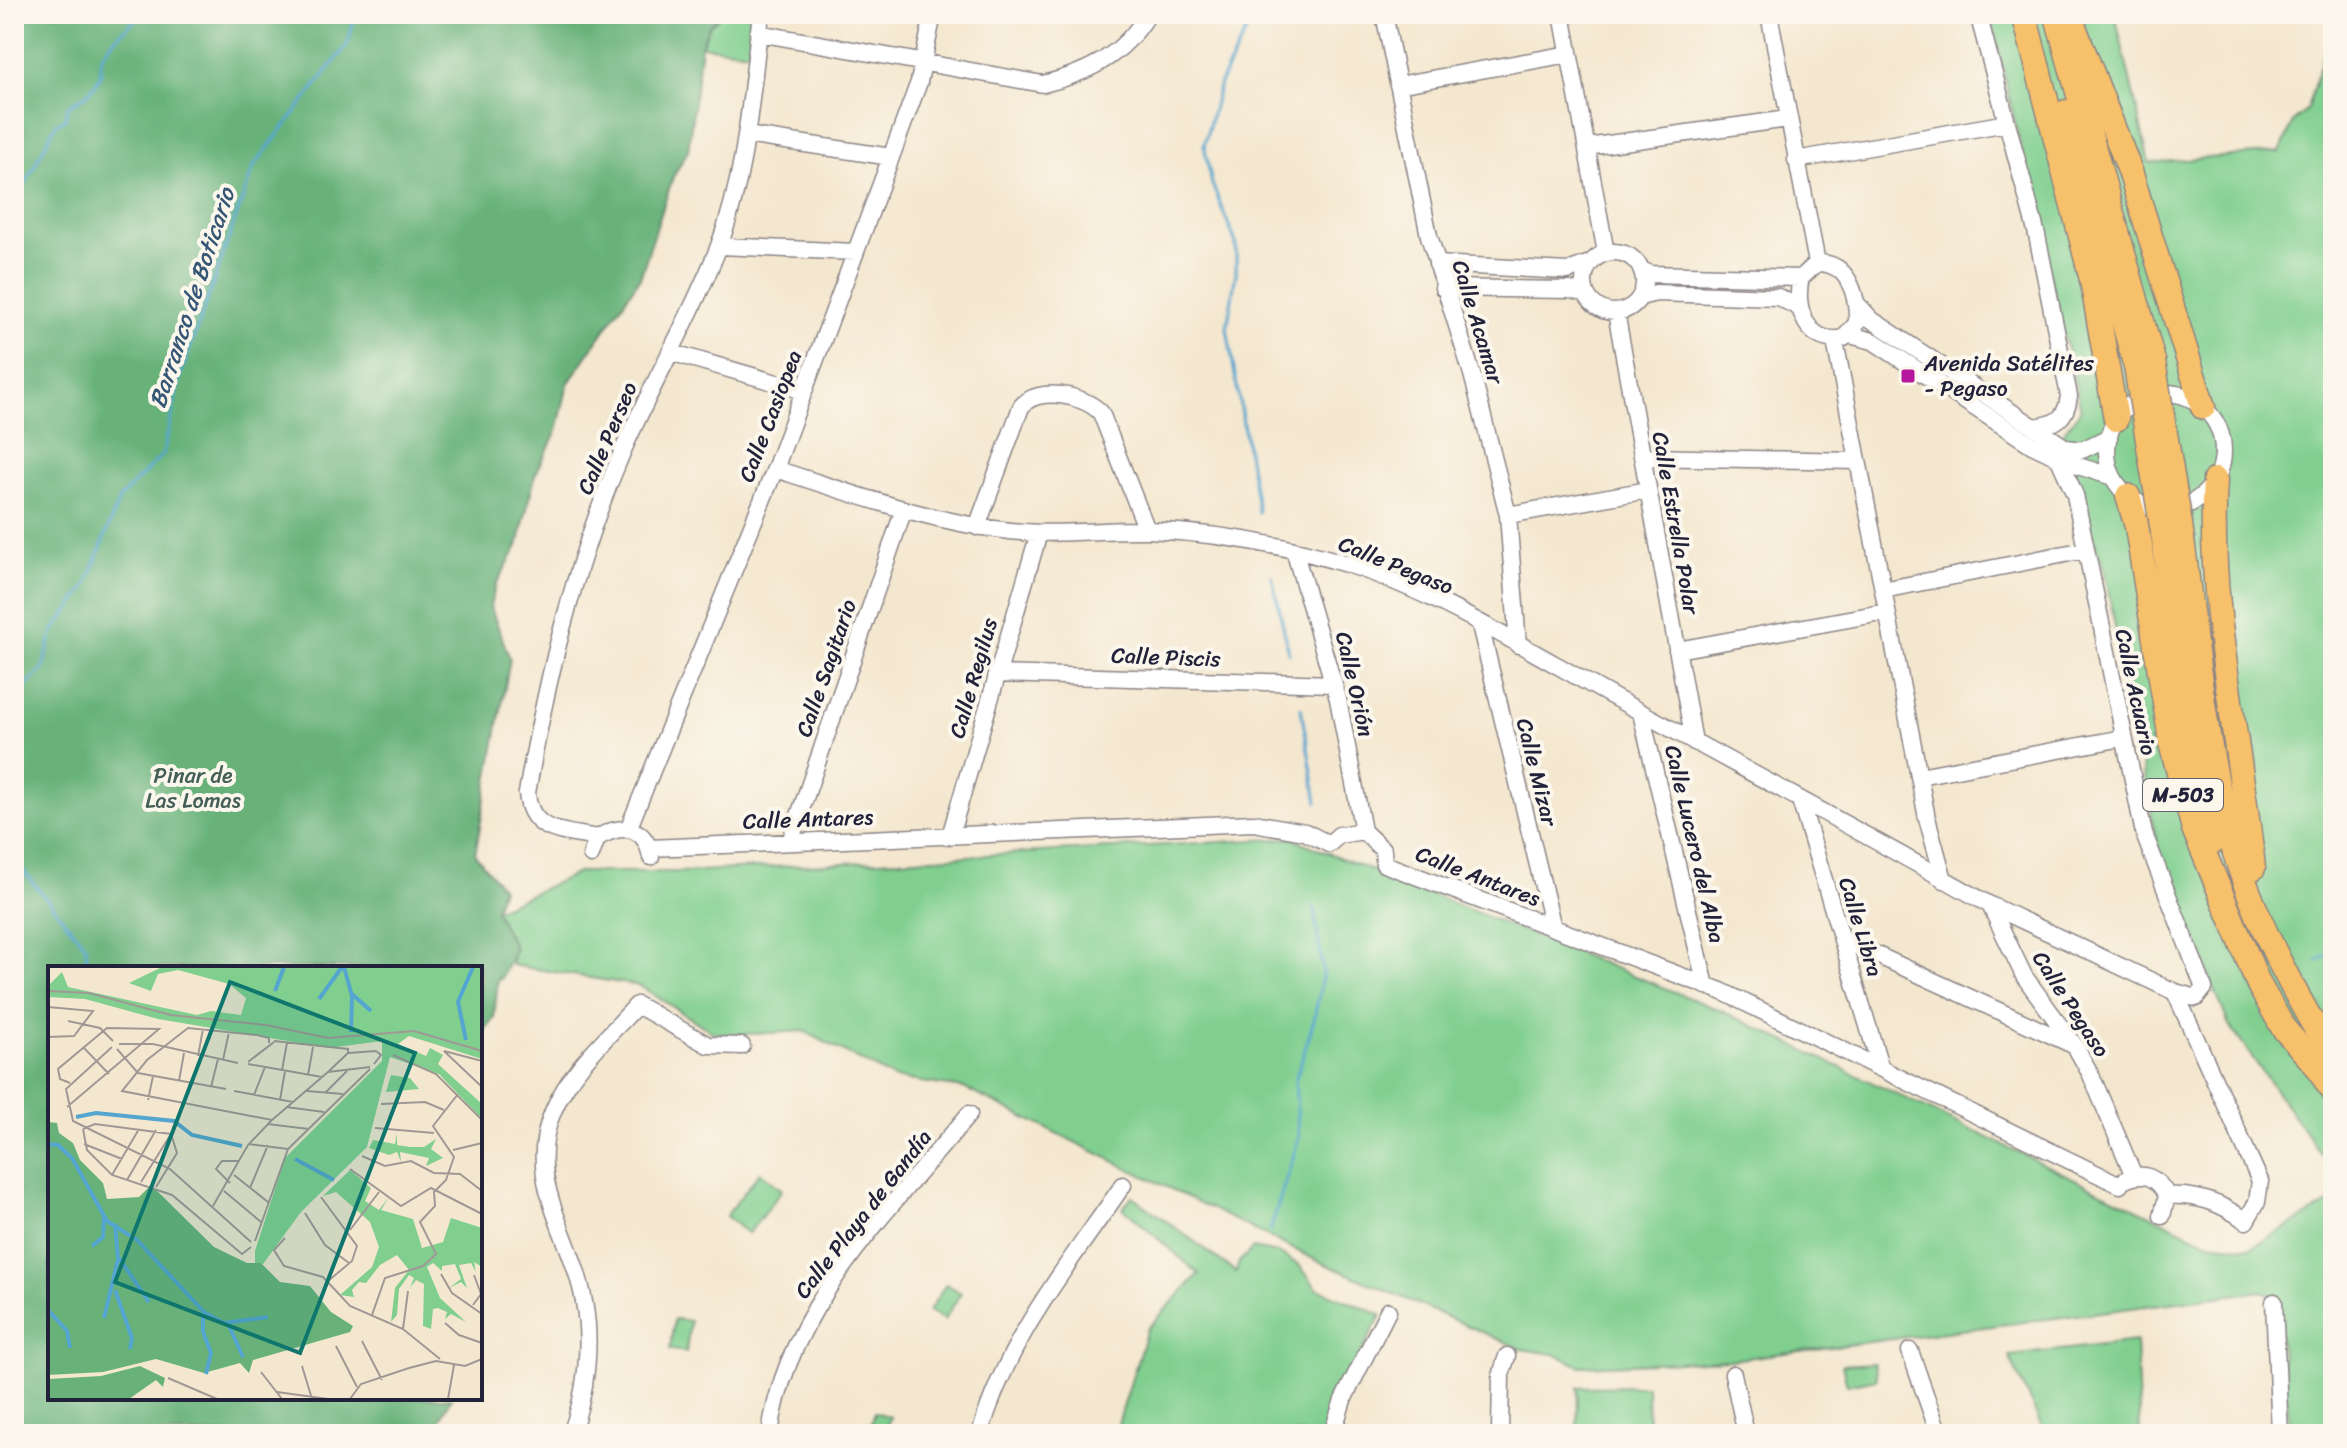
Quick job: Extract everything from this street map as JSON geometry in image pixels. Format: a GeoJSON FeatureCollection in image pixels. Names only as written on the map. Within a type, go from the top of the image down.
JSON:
{"type":"FeatureCollection","features":[{"type":"Feature","properties":{"kind":"highway"},"geometry":{"type":"LineString","coordinates":[[2024,14],[2092,280],[2112,428]]}},
{"type":"Feature","properties":{"kind":"highway","name":"M-503"},"geometry":{"type":"LineString","coordinates":[[2037,14],[2144,364]]}},
{"type":"Feature","properties":{"kind":"highway","name":"M-503"},"geometry":{"type":"LineString","coordinates":[[2057,14],[2144,364],[2225,816],[2251,899],[2298,999]]}},
{"type":"Feature","properties":{"kind":"highway"},"geometry":{"type":"LineString","coordinates":[[2069,14],[2130,171],[2203,407]]}},
{"type":"Feature","properties":{"kind":"highway","name":"M-503"},"geometry":{"type":"LineString","coordinates":[[2215,480],[2214,538],[2218,581],[2253,869],[2261,904],[2325,1062],[2333,1092]]}},
{"type":"Feature","properties":{"kind":"highway","name":"M-503"},"geometry":{"type":"LineString","coordinates":[[2120,486],[2139,540],[2172,747],[2194,829],[2259,985],[2284,1029],[2325,1062]]}},
{"type":"Feature","properties":{"kind":"highway","name":"M-503"},"geometry":{"type":"LineString","coordinates":[[2172,528],[2186,701],[2208,820],[2235,908],[2268,979],[2325,1062]]}},
{"type":"Feature","properties":{"kind":"street","name":"Calle Perseo"},"geometry":{"type":"LineString","coordinates":[[629,827],[616,828],[594,847],[533,819],[527,793],[542,705],[572,587],[620,456],[719,246],[739,175],[761,14]]}},
{"type":"Feature","properties":{"kind":"street","name":"Calle Casiopea"},"geometry":{"type":"LineString","coordinates":[[629,827],[775,469],[919,82],[933,14]]}},
{"type":"Feature","properties":{"kind":"street"},"geometry":{"type":"LineString","coordinates":[[758,33],[923,60],[1043,84],[1071,77],[1104,63],[1128,43],[1148,14]]}},
{"type":"Feature","properties":{"kind":"street","name":"Calle Acamar"},"geometry":{"type":"LineString","coordinates":[[1384,14],[1437,264],[1472,374],[1508,515],[1518,645]]}},
{"type":"Feature","properties":{"kind":"street"},"geometry":{"type":"LineString","coordinates":[[1562,14],[1606,253]]}},
{"type":"Feature","properties":{"kind":"street"},"geometry":{"type":"LineString","coordinates":[[1769,14],[1817,263]]}},
{"type":"Feature","properties":{"kind":"street"},"geometry":{"type":"LineString","coordinates":[[1978,14],[2037,235],[2069,396],[2067,414],[2059,421],[2034,427]]}},
{"type":"Feature","properties":{"kind":"street"},"geometry":{"type":"LineString","coordinates":[[1398,85],[1569,54]]}},
{"type":"Feature","properties":{"kind":"street"},"geometry":{"type":"LineString","coordinates":[[1587,147],[1788,119]]}},
{"type":"Feature","properties":{"kind":"street"},"geometry":{"type":"LineString","coordinates":[[1796,160],[2007,123]]}},
{"type":"Feature","properties":{"kind":"street"},"geometry":{"type":"LineString","coordinates":[[746,135],[891,157]]}},
{"type":"Feature","properties":{"kind":"street"},"geometry":{"type":"LineString","coordinates":[[719,246],[856,252]]}},
{"type":"Feature","properties":{"kind":"street"},"geometry":{"type":"LineString","coordinates":[[1437,264],[1568,271],[1606,253],[1624,254],[1641,270],[1651,274],[1801,278]]}},
{"type":"Feature","properties":{"kind":"street"},"geometry":{"type":"LineString","coordinates":[[1590,263],[1584,281],[1586,293],[1602,310],[1616,312],[1628,308],[1640,297],[1644,287],[1641,270]]}},
{"type":"Feature","properties":{"kind":"street"},"geometry":{"type":"LineString","coordinates":[[1798,307],[1801,278],[1817,263]]}},
{"type":"Feature","properties":{"kind":"street"},"geometry":{"type":"LineString","coordinates":[[1640,297],[1656,293],[1778,297],[1798,307],[1812,331],[1873,341],[2032,445],[2120,486],[2146,506],[2165,509],[2185,505],[2202,495],[2215,480],[2222,461],[2222,442],[2212,417],[2203,407],[2176,395],[2147,396],[2129,405],[2094,446],[2072,449],[1872,320],[1857,304],[1843,272],[1817,263]]}},
{"type":"Feature","properties":{"kind":"street"},"geometry":{"type":"LineString","coordinates":[[1443,288],[1569,290],[1586,293]]}},
{"type":"Feature","properties":{"kind":"street"},"geometry":{"type":"LineString","coordinates":[[1842,338],[1857,323],[1857,304]]}},
{"type":"Feature","properties":{"kind":"street","name":"Calle Estrella Polar"},"geometry":{"type":"LineString","coordinates":[[1616,312],[1694,742]]}},
{"type":"Feature","properties":{"kind":"street"},"geometry":{"type":"LineString","coordinates":[[1842,338],[1858,461],[1919,776],[1944,880]]}},
{"type":"Feature","properties":{"kind":"street"},"geometry":{"type":"LineString","coordinates":[[670,352],[804,391]]}},
{"type":"Feature","properties":{"kind":"street"},"geometry":{"type":"LineString","coordinates":[[977,527],[1021,407],[1027,398],[1038,394],[1086,400],[1101,413],[1147,530]]}},
{"type":"Feature","properties":{"kind":"street"},"geometry":{"type":"LineString","coordinates":[[2112,428],[2107,450],[2120,486]]}},
{"type":"Feature","properties":{"kind":"street"},"geometry":{"type":"LineString","coordinates":[[1642,457],[1858,461]]}},
{"type":"Feature","properties":{"kind":"street","name":"Calle Acuario"},"geometry":{"type":"LineString","coordinates":[[2059,459],[2075,495],[2123,738],[2155,868],[2202,977],[2204,988],[2196,998],[2175,992]]}},
{"type":"Feature","properties":{"kind":"street","name":"Calle Pegaso"},"geometry":{"type":"LineString","coordinates":[[775,469],[904,509],[977,527],[1039,533],[1147,530],[1218,536],[1294,550],[1351,566],[1412,590],[1518,645],[1990,905],[2024,976],[2075,1046],[2110,1115],[2124,1185]]}},
{"type":"Feature","properties":{"kind":"street"},"geometry":{"type":"LineString","coordinates":[[1508,515],[1648,490]]}},
{"type":"Feature","properties":{"kind":"street","name":"Calle Sagitario"},"geometry":{"type":"LineString","coordinates":[[790,842],[904,509]]}},
{"type":"Feature","properties":{"kind":"street","name":"Calle Regilus"},"geometry":{"type":"LineString","coordinates":[[950,836],[1039,533]]}},
{"type":"Feature","properties":{"kind":"street","name":"Calle Orión"},"geometry":{"type":"LineString","coordinates":[[1294,550],[1334,684],[1363,831]]}},
{"type":"Feature","properties":{"kind":"street"},"geometry":{"type":"LineString","coordinates":[[1883,590],[2085,550]]}},
{"type":"Feature","properties":{"kind":"street"},"geometry":{"type":"LineString","coordinates":[[1677,650],[1887,612]]}},
{"type":"Feature","properties":{"kind":"street","name":"Calle Mizar"},"geometry":{"type":"LineString","coordinates":[[1480,625],[1553,928]]}},
{"type":"Feature","properties":{"kind":"street","name":"Calle Piscis"},"geometry":{"type":"LineString","coordinates":[[996,674],[1334,684]]}},
{"type":"Feature","properties":{"kind":"street","name":"Calle Lucero del Alba"},"geometry":{"type":"LineString","coordinates":[[1641,713],[1706,986]]}},
{"type":"Feature","properties":{"kind":"street"},"geometry":{"type":"LineString","coordinates":[[1919,776],[2123,738]]}},
{"type":"Feature","properties":{"kind":"street","name":"Calle Libra"},"geometry":{"type":"LineString","coordinates":[[1800,800],[1880,1066]]}},
{"type":"Feature","properties":{"kind":"street","name":"Calle Antares"},"geometry":{"type":"LineString","coordinates":[[629,827],[644,838],[650,853],[790,842],[1254,823],[1305,832],[1329,844],[1350,830],[1363,831],[1383,850],[1384,864],[1706,986],[1880,1066],[2124,1185],[2155,1178],[2167,1196],[2204,1198],[2227,1207],[2246,1221],[2257,1202],[2260,1181],[2257,1166],[2175,992]]}},
{"type":"Feature","properties":{"kind":"street"},"geometry":{"type":"LineString","coordinates":[[1990,905],[2175,992]]}},
{"type":"Feature","properties":{"kind":"street"},"geometry":{"type":"LineString","coordinates":[[1842,939],[2075,1046]]}},
{"type":"Feature","properties":{"kind":"street"},"geometry":{"type":"LineString","coordinates":[[571,1434],[580,1409],[588,1339],[584,1301],[548,1201],[543,1155],[553,1113],[569,1080],[637,1005],[708,1045],[742,1046]]}},
{"type":"Feature","properties":{"kind":"street","name":"Calle Playa de Gandía"},"geometry":{"type":"LineString","coordinates":[[770,1434],[778,1392],[800,1336],[825,1293],[969,1114]]}},
{"type":"Feature","properties":{"kind":"street"},"geometry":{"type":"LineString","coordinates":[[980,1434],[1005,1363],[1026,1325],[1123,1185]]}},
{"type":"Feature","properties":{"kind":"street"},"geometry":{"type":"LineString","coordinates":[[2162,1216],[2167,1196]]}},
{"type":"Feature","properties":{"kind":"street"},"geometry":{"type":"LineString","coordinates":[[2274,1302],[2280,1434]]}},
{"type":"Feature","properties":{"kind":"street"},"geometry":{"type":"LineString","coordinates":[[1332,1434],[1343,1400],[1388,1311]]}},
{"type":"Feature","properties":{"kind":"street"},"geometry":{"type":"LineString","coordinates":[[1910,1351],[1939,1434]]}},
{"type":"Feature","properties":{"kind":"street"},"geometry":{"type":"LineString","coordinates":[[1500,1434],[1501,1375],[1507,1356]]}},
{"type":"Feature","properties":{"kind":"street"},"geometry":{"type":"LineString","coordinates":[[1733,1374],[1746,1434]]}},
{"type":"Feature","properties":{"kind":"green space","name":"Pinar de Las Lomas"},"geometry":{"type":"Polygon","coordinates":[[[14,14],[722,14],[709,26],[701,46],[688,151],[673,177],[640,278],[568,384],[557,431],[535,475],[518,546],[496,584],[490,606],[510,659],[475,854],[502,888],[495,910],[515,949],[501,979],[498,978],[494,1018],[482,1033],[482,966],[48,966],[48,1400],[450,1400],[433,1434],[20,1434],[14,1425],[14,14]]]}},
{"type":"Feature","properties":{"kind":"green space"},"geometry":{"type":"Polygon","coordinates":[[[722,14],[754,14],[749,52],[701,46],[710,25],[722,14]]]}},
{"type":"Feature","properties":{"kind":"green space"},"geometry":{"type":"Polygon","coordinates":[[[1990,14],[2115,14],[2149,163],[2280,152],[2293,122],[2307,109],[2333,21],[2333,1171],[2229,1025],[2158,850],[2104,569],[2074,480],[2063,433],[2081,410],[1990,14]]]}},
{"type":"Feature","properties":{"kind":"green space"},"geometry":{"type":"Polygon","coordinates":[[[1291,838],[1724,1012],[2209,1243],[2250,1248],[2333,1201],[2333,1434],[2291,1434],[2275,1298],[2262,1291],[1730,1360],[1580,1366],[1554,1354],[1521,1349],[1316,1260],[964,1088],[894,1078],[804,1031],[714,1033],[640,986],[511,965],[515,948],[495,910],[580,872],[682,872],[1291,838]]]}},
{"type":"Feature","properties":{"kind":"green space"},"geometry":{"type":"Polygon","coordinates":[[[760,1172],[782,1190],[748,1234],[726,1216],[760,1172]]]}},
{"type":"Feature","properties":{"kind":"green space"},"geometry":{"type":"Polygon","coordinates":[[[1132,1196],[1236,1272],[1239,1262],[1253,1248],[1278,1253],[1299,1265],[1318,1289],[1381,1315],[1332,1408],[1324,1434],[1115,1434],[1147,1329],[1199,1274],[1123,1208],[1132,1196]]]}},
{"type":"Feature","properties":{"kind":"green space"},"geometry":{"type":"Polygon","coordinates":[[[946,1284],[961,1293],[944,1320],[929,1311],[946,1284]]]}},
{"type":"Feature","properties":{"kind":"green space"},"geometry":{"type":"Polygon","coordinates":[[[674,1319],[690,1321],[686,1352],[670,1350],[674,1319]]]}},
{"type":"Feature","properties":{"kind":"green space"},"geometry":{"type":"Polygon","coordinates":[[[2136,1341],[2140,1434],[2039,1434],[2044,1431],[2009,1356],[2136,1341]]]}},
{"type":"Feature","properties":{"kind":"green space"},"geometry":{"type":"Polygon","coordinates":[[[1874,1363],[1877,1379],[1847,1385],[1842,1365],[1874,1363]]]}},
{"type":"Feature","properties":{"kind":"green space"},"geometry":{"type":"Polygon","coordinates":[[[1647,1386],[1648,1434],[1577,1434],[1578,1387],[1647,1386]]]}},
{"type":"Feature","properties":{"kind":"green space"},"geometry":{"type":"Polygon","coordinates":[[[875,1412],[890,1417],[884,1434],[867,1434],[875,1412]]]}},
{"type":"Feature","properties":{"kind":"waterway"},"geometry":{"type":"LineString","coordinates":[[14,206],[56,124],[65,119],[68,106],[95,85],[102,58],[109,46],[142,14]]}},
{"type":"Feature","properties":{"kind":"waterway","name":"Barranco de Boticario"},"geometry":{"type":"LineString","coordinates":[[14,774],[25,687],[43,669],[52,633],[86,587],[119,499],[163,454],[180,377],[254,166],[348,44],[355,14]]}},
{"type":"Feature","properties":{"kind":"waterway"},"geometry":{"type":"LineString","coordinates":[[1250,14],[1248,28],[1220,83],[1204,145],[1212,184],[1236,243],[1236,273],[1227,328],[1258,512]]}},
{"type":"Feature","properties":{"kind":"waterway"},"geometry":{"type":"LineString","coordinates":[[1272,576],[1289,653]]}},
{"type":"Feature","properties":{"kind":"waterway"},"geometry":{"type":"LineString","coordinates":[[14,684],[30,683]]}},
{"type":"Feature","properties":{"kind":"waterway"},"geometry":{"type":"LineString","coordinates":[[1301,708],[1317,802]]}},
{"type":"Feature","properties":{"kind":"waterway"},"geometry":{"type":"LineString","coordinates":[[14,860],[86,946],[87,966]]}},
{"type":"Feature","properties":{"kind":"waterway"},"geometry":{"type":"LineString","coordinates":[[1270,1231],[1299,1138],[1295,1081],[1314,1020],[1323,972],[1314,907]]}},
{"type":"Feature","properties":{"kind":"waterway"},"geometry":{"type":"LineString","coordinates":[[2317,961],[2333,952]]}},
{"type":"Feature","properties":{"kind":"place","name":"Avenida Satélites - Pegaso"},"geometry":{"type":"Point","coordinates":[1908,376]}}]}
